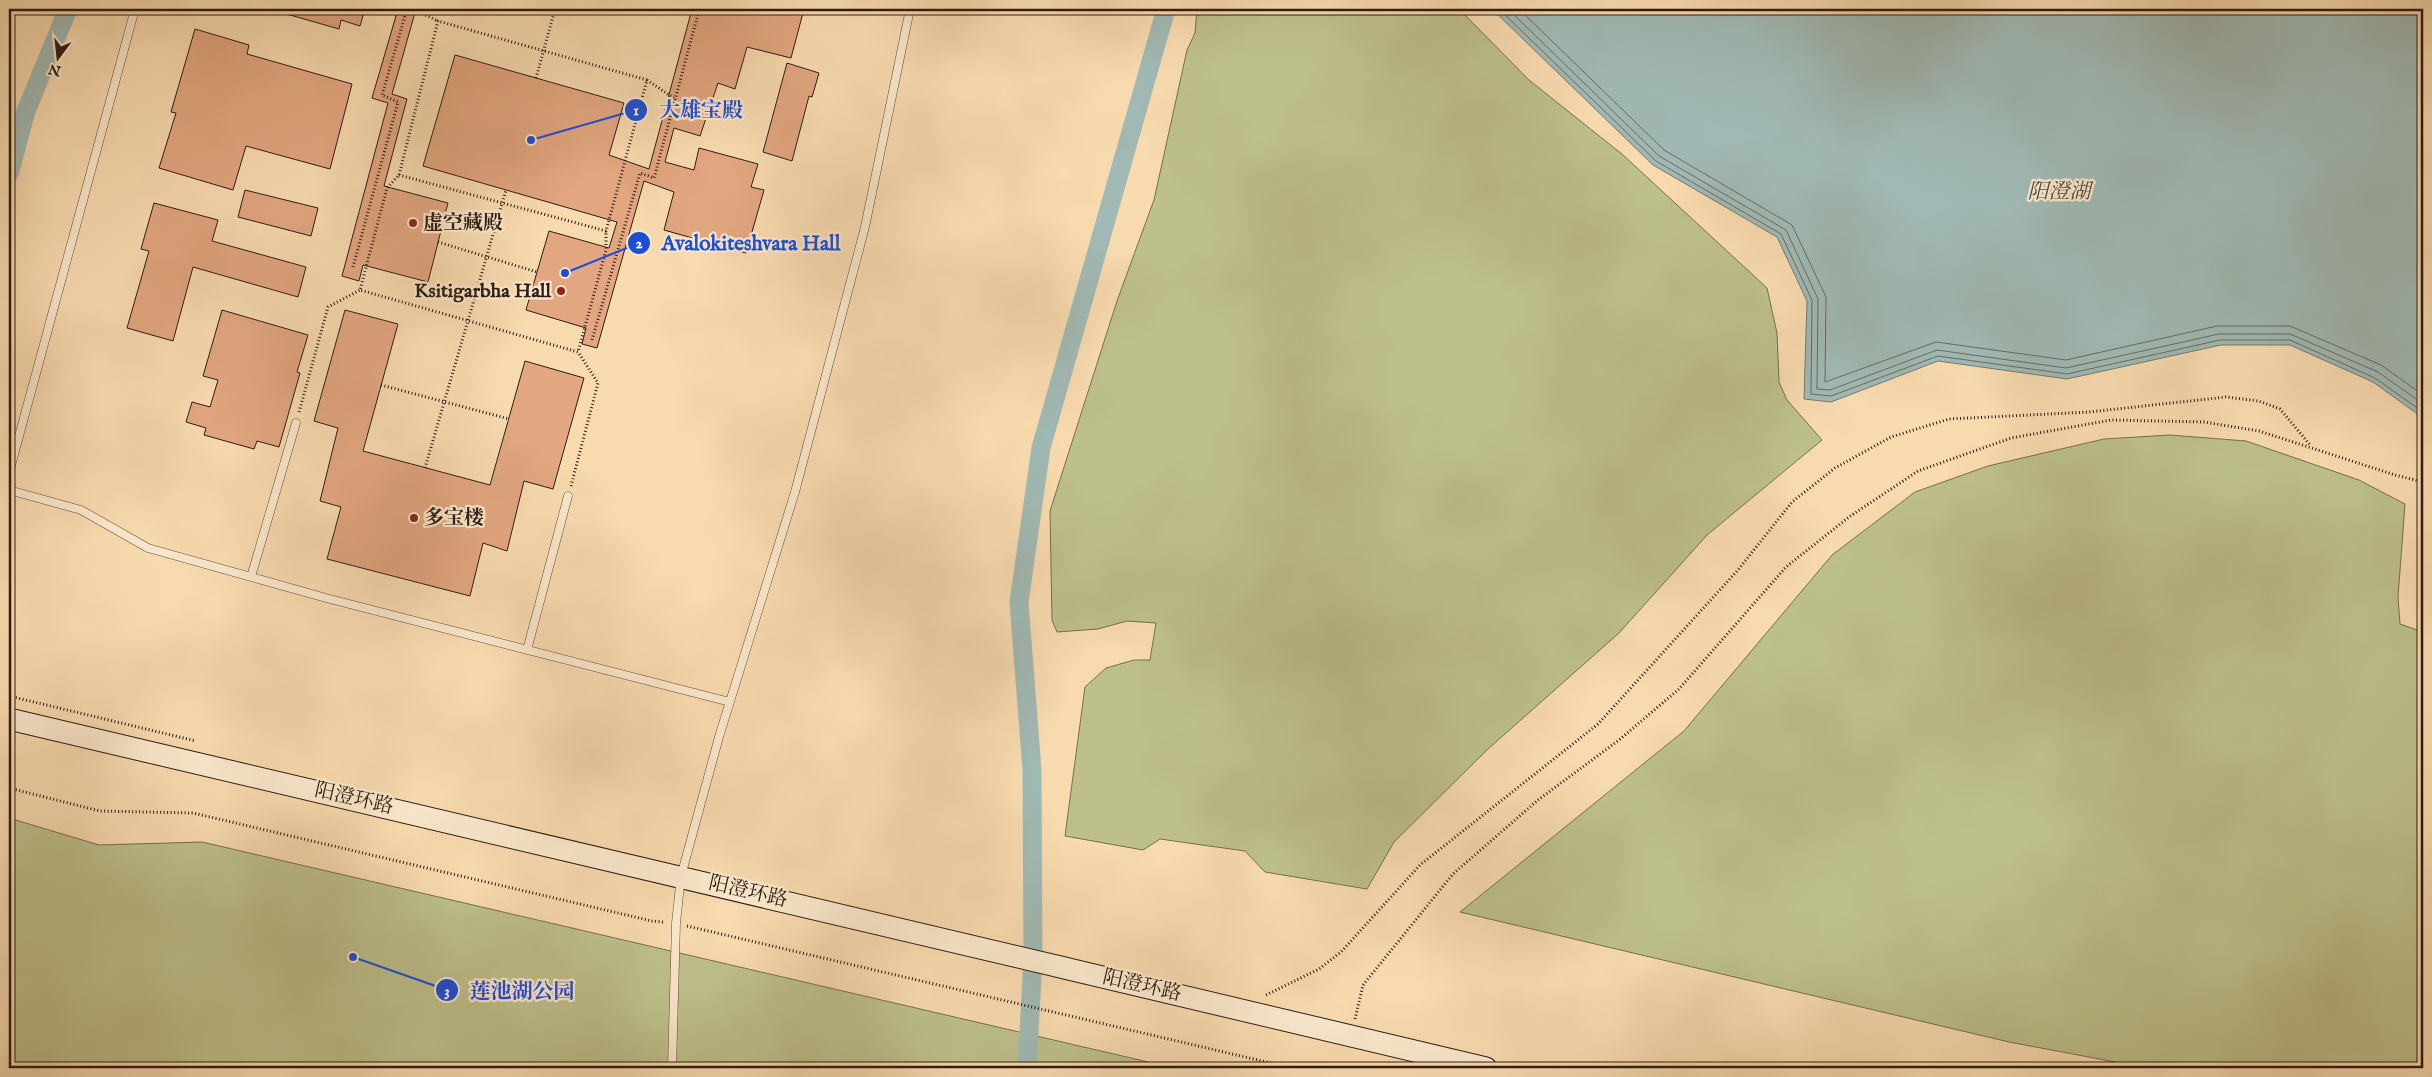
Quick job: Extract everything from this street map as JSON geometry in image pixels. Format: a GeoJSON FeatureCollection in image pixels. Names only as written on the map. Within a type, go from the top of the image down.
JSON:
{"type":"FeatureCollection","features":[{"type":"Feature","properties":{"kind":"main road","name":"阳澄环路"},"geometry":{"type":"LineString","coordinates":[[9,719],[681,876],[1486,1068]]}},
{"type":"Feature","properties":{"kind":"lane"},"geometry":{"type":"LineString","coordinates":[[9,472],[135,9]]}},
{"type":"Feature","properties":{"kind":"lane"},"geometry":{"type":"LineString","coordinates":[[672,1068],[676,923],[681,876],[730,702],[796,492],[865,227],[910,9]]}},
{"type":"Feature","properties":{"kind":"lane"},"geometry":{"type":"LineString","coordinates":[[251,577],[296,423]]}},
{"type":"Feature","properties":{"kind":"lane"},"geometry":{"type":"LineString","coordinates":[[9,490],[81,510],[148,548],[251,577],[730,702]]}},
{"type":"Feature","properties":{"kind":"lane"},"geometry":{"type":"LineString","coordinates":[[527,650],[568,496]]}},
{"type":"Feature","properties":{"kind":"path"},"geometry":{"type":"LineString","coordinates":[[354,266],[398,102],[382,95],[407,9]]}},
{"type":"Feature","properties":{"kind":"path"},"geometry":{"type":"LineString","coordinates":[[413,9],[438,21],[648,80],[675,99]]}},
{"type":"Feature","properties":{"kind":"path"},"geometry":{"type":"LineString","coordinates":[[536,78],[555,9]]}},
{"type":"Feature","properties":{"kind":"path"},"geometry":{"type":"LineString","coordinates":[[592,340],[640,173],[654,178],[698,14]]}},
{"type":"Feature","properties":{"kind":"path"},"geometry":{"type":"LineString","coordinates":[[360,290],[387,188],[399,175],[438,21]]}},
{"type":"Feature","properties":{"kind":"path"},"geometry":{"type":"LineString","coordinates":[[578,352],[606,250],[606,231],[648,80]]}},
{"type":"Feature","properties":{"kind":"path"},"geometry":{"type":"LineString","coordinates":[[399,175],[606,231]]}},
{"type":"Feature","properties":{"kind":"path"},"geometry":{"type":"LineString","coordinates":[[425,468],[506,190]]}},
{"type":"Feature","properties":{"kind":"path"},"geometry":{"type":"LineString","coordinates":[[438,242],[537,272]]}},
{"type":"Feature","properties":{"kind":"path"},"geometry":{"type":"LineString","coordinates":[[296,423],[328,307],[360,290],[578,352],[598,383],[568,496]]}},
{"type":"Feature","properties":{"kind":"path"},"geometry":{"type":"LineString","coordinates":[[381,386],[509,419]]}},
{"type":"Feature","properties":{"kind":"path"},"geometry":{"type":"LineString","coordinates":[[1261,997],[1319,969],[1341,952],[1420,866],[1598,724],[1738,570],[1792,502],[1835,468],[1891,436],[1950,419],[2089,412],[2226,396],[2259,401],[2280,409],[2311,446]]}},
{"type":"Feature","properties":{"kind":"path"},"geometry":{"type":"LineString","coordinates":[[1352,1036],[1363,985],[1453,874],[1538,800],[1619,740],[1679,689],[1786,567],[1849,517],[1918,471],[2012,438],[2111,420],[2204,422],[2259,431],[2311,446],[2395,475],[2423,482]]}},
{"type":"Feature","properties":{"kind":"path"},"geometry":{"type":"LineString","coordinates":[[9,788],[100,811],[193,813],[652,921],[676,923],[1292,1068]]}},
{"type":"Feature","properties":{"kind":"green space"},"geometry":{"type":"Polygon","coordinates":[[[1197,9],[1459,9],[1529,80],[1623,155],[1767,288],[1777,333],[1779,382],[1787,400],[1822,440],[1707,535],[1619,633],[1488,749],[1394,842],[1367,889],[1265,872],[1245,851],[1160,839],[1143,850],[1065,836],[1085,687],[1106,668],[1134,660],[1150,660],[1156,623],[1127,621],[1098,629],[1057,632],[1052,620],[1050,511],[1117,301],[1154,200],[1187,50],[1195,33],[1197,9]]]}},
{"type":"Feature","properties":{"kind":"green space"},"geometry":{"type":"Polygon","coordinates":[[[2170,435],[2246,441],[2359,480],[2405,504],[2398,597],[2400,624],[2423,632],[2423,1068],[2147,1068],[2009,1042],[1460,912],[1684,731],[1832,555],[1915,492],[1988,466],[2104,439],[2170,435]]]}},
{"type":"Feature","properties":{"kind":"green space"},"geometry":{"type":"Polygon","coordinates":[[[9,818],[99,845],[202,842],[1174,1068],[9,1068],[9,818]]]}},
{"type":"Feature","properties":{"kind":"water","name":"阳澄湖"},"geometry":{"type":"Polygon","coordinates":[[[1492,9],[2423,9],[2423,418],[2373,382],[2290,345],[2221,345],[2067,379],[1938,361],[1831,402],[1804,399],[1807,301],[1777,237],[1653,165],[1492,9]]]}},
{"type":"Feature","properties":{"kind":"building"},"geometry":{"type":"Polygon","coordinates":[[[283,9],[365,9],[360,26],[341,20],[339,29],[283,13],[283,9]]]}},
{"type":"Feature","properties":{"kind":"building"},"geometry":{"type":"Polygon","coordinates":[[[398,9],[416,9],[392,94],[407,99],[384,186],[448,203],[428,282],[363,265],[359,281],[342,276],[388,103],[372,98],[398,9]]]}},
{"type":"Feature","properties":{"kind":"building"},"geometry":{"type":"Polygon","coordinates":[[[692,9],[804,9],[791,58],[747,47],[735,89],[718,83],[700,136],[674,128],[665,162],[694,170],[699,148],[758,164],[751,187],[764,190],[746,253],[664,230],[674,192],[644,181],[597,348],[582,344],[586,328],[526,310],[549,231],[609,248],[617,222],[423,166],[455,55],[624,103],[609,155],[649,169],[692,9]]]}},
{"type":"Feature","properties":{"kind":"building"},"geometry":{"type":"Polygon","coordinates":[[[195,29],[249,45],[247,54],[352,84],[330,169],[246,146],[233,190],[159,168],[176,113],[171,112],[195,29]]]}},
{"type":"Feature","properties":{"kind":"building"},"geometry":{"type":"Polygon","coordinates":[[[787,63],[819,73],[812,97],[809,96],[792,161],[763,152],[787,63]]]}},
{"type":"Feature","properties":{"kind":"building"},"geometry":{"type":"Polygon","coordinates":[[[245,190],[318,208],[311,236],[238,217],[245,190]]]}},
{"type":"Feature","properties":{"kind":"building"},"geometry":{"type":"Polygon","coordinates":[[[154,203],[218,220],[212,241],[306,267],[298,297],[193,267],[173,341],[127,328],[149,251],[141,249],[154,203]]]}},
{"type":"Feature","properties":{"kind":"building"},"geometry":{"type":"Polygon","coordinates":[[[222,310],[308,335],[297,372],[300,373],[279,447],[257,441],[254,449],[204,435],[206,428],[186,422],[192,402],[210,407],[218,380],[203,376],[222,310]]]}},
{"type":"Feature","properties":{"kind":"building"},"geometry":{"type":"Polygon","coordinates":[[[345,310],[398,324],[363,451],[490,485],[525,361],[584,378],[553,489],[524,481],[507,551],[483,543],[470,596],[327,559],[341,507],[320,501],[338,428],[314,421],[345,310]]]}},
{"type":"Feature","properties":{"kind":"waterway"},"geometry":{"type":"LineString","coordinates":[[9,174],[26,111],[68,9]]}},
{"type":"Feature","properties":{"kind":"waterway"},"geometry":{"type":"LineString","coordinates":[[1027,1068],[1033,960],[1032,770],[1019,602],[1041,448],[1166,9]]}},
{"type":"Feature","properties":{"kind":"place","name":"大雄宝殿"},"geometry":{"type":"Point","coordinates":[531,140]}},
{"type":"Feature","properties":{"kind":"place","name":"虚空藏殿"},"geometry":{"type":"Point","coordinates":[413,223]}},
{"type":"Feature","properties":{"kind":"place","name":"Avalokiteshvara Hall"},"geometry":{"type":"Point","coordinates":[565,273]}},
{"type":"Feature","properties":{"kind":"place","name":"Ksitigarbha Hall"},"geometry":{"type":"Point","coordinates":[561,291]}},
{"type":"Feature","properties":{"kind":"place","name":"多宝楼"},"geometry":{"type":"Point","coordinates":[414,518]}},
{"type":"Feature","properties":{"kind":"place","name":"莲池湖公园"},"geometry":{"type":"Point","coordinates":[353,957]}}]}
